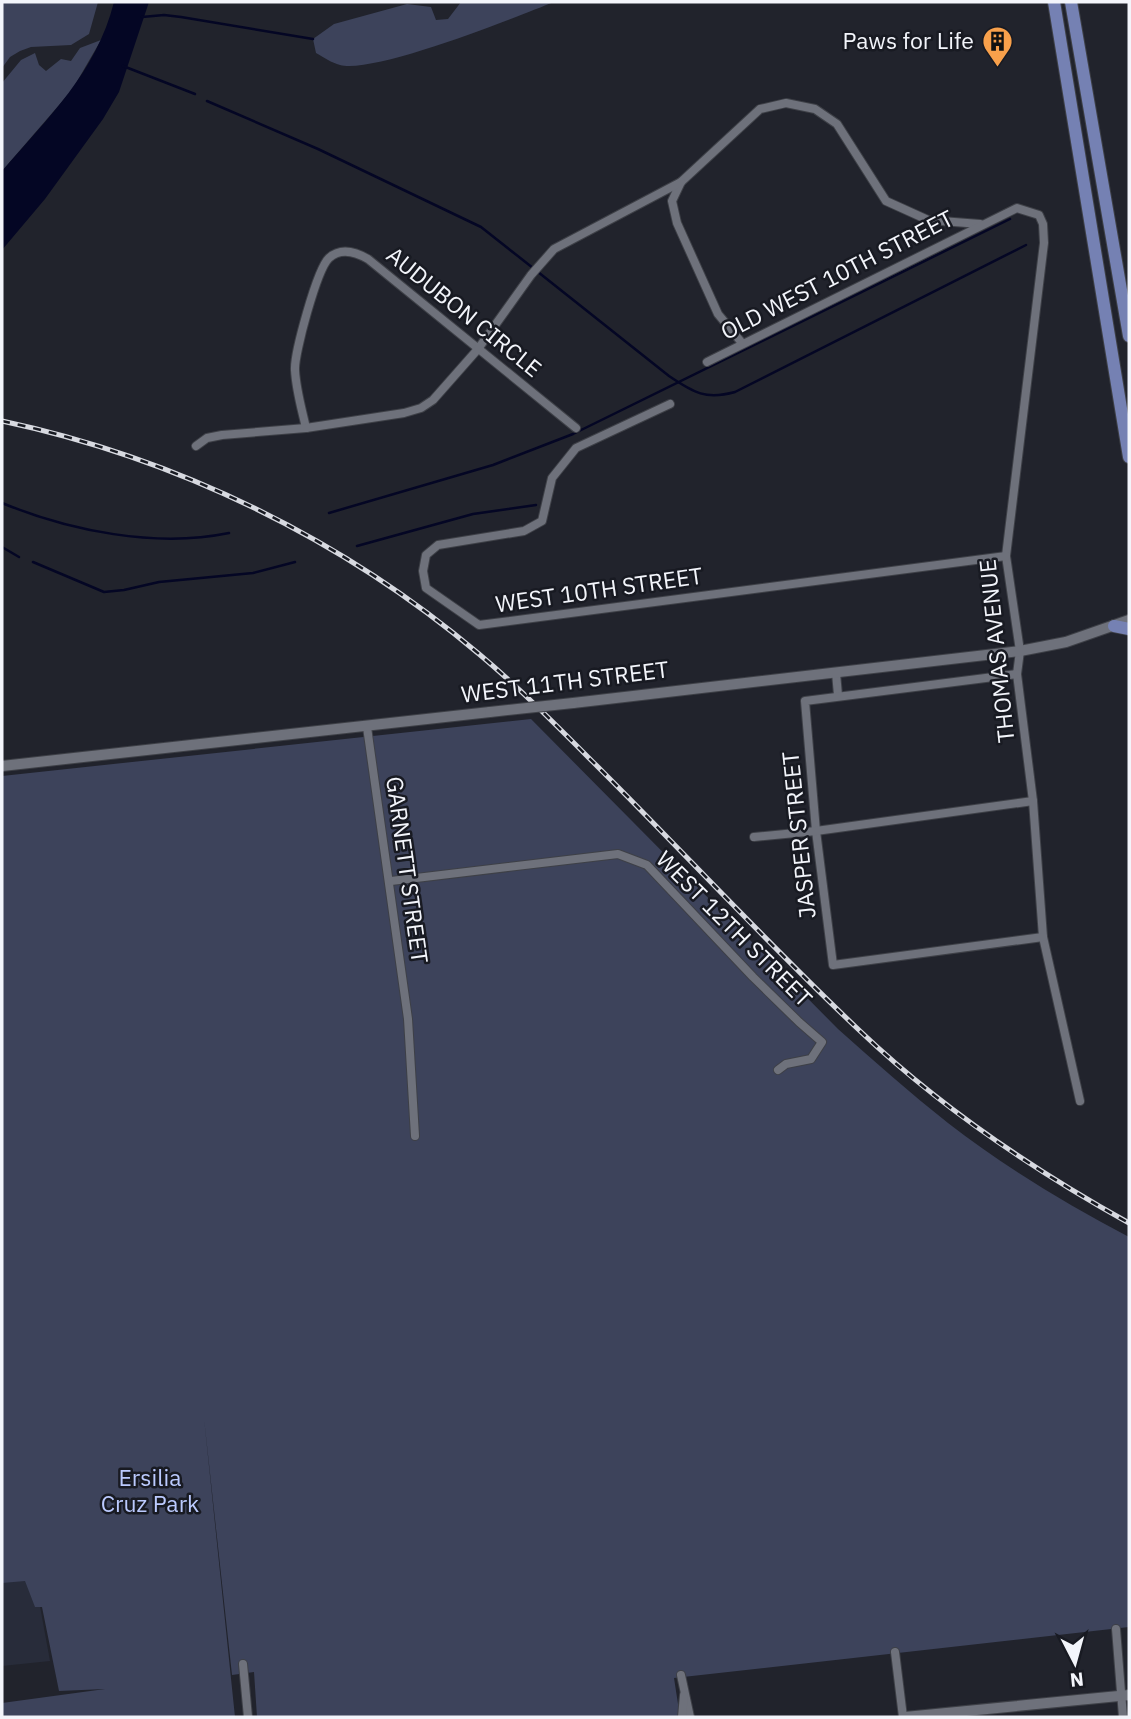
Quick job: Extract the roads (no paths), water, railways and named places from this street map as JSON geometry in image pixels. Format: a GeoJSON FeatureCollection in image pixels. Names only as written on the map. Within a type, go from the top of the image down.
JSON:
{"type":"FeatureCollection","features":[{"type":"Feature","properties":{"kind":"main road"},"geometry":{"type":"LineString","coordinates":[[1054,2],[1129,457]]}},
{"type":"Feature","properties":{"kind":"main road"},"geometry":{"type":"LineString","coordinates":[[1071,2],[1129,336]]}},
{"type":"Feature","properties":{"kind":"main road"},"geometry":{"type":"LineString","coordinates":[[1114,626],[1129,629]]}},
{"type":"Feature","properties":{"kind":"street"},"geometry":{"type":"LineString","coordinates":[[196,446],[207,438],[222,435],[306,428],[421,408],[433,400],[478,349],[531,275],[554,249],[681,182],[760,109],[786,103],[815,109],[837,124],[886,201],[928,220],[983,224]]}},
{"type":"Feature","properties":{"kind":"street"},"geometry":{"type":"LineString","coordinates":[[681,182],[672,201],[677,223],[718,314],[742,343]]}},
{"type":"Feature","properties":{"kind":"street","name":"THOMAS AVENUE"},"geometry":{"type":"LineString","coordinates":[[983,224],[1017,208],[1039,215],[1043,224],[1044,243],[1006,556],[1020,651],[1017,674],[1032,801],[1042,937],[1080,1101]]}},
{"type":"Feature","properties":{"kind":"street","name":"OLD WEST 10TH STREET"},"geometry":{"type":"LineString","coordinates":[[707,362],[983,224]]}},
{"type":"Feature","properties":{"kind":"street","name":"AUDUBON CIRCLE"},"geometry":{"type":"LineString","coordinates":[[306,428],[297,385],[295,358],[320,270],[329,258],[341,251],[356,252],[368,259],[576,428]]}},
{"type":"Feature","properties":{"kind":"street","name":"WEST 10TH STREET"},"geometry":{"type":"LineString","coordinates":[[670,404],[576,448],[552,478],[542,521],[524,531],[438,545],[426,555],[423,571],[426,588],[479,625],[1006,556]]}},
{"type":"Feature","properties":{"kind":"street","name":"WEST 11TH STREET"},"geometry":{"type":"LineString","coordinates":[[2,766],[367,727],[1020,651],[1066,642],[1129,620]]}},
{"type":"Feature","properties":{"kind":"street"},"geometry":{"type":"LineString","coordinates":[[836,673],[838,695],[1017,674]]}},
{"type":"Feature","properties":{"kind":"street","name":"JASPER STREET"},"geometry":{"type":"LineString","coordinates":[[838,695],[805,701],[816,831],[833,965],[1042,937]]}},
{"type":"Feature","properties":{"kind":"street","name":"GARNETT STREET"},"geometry":{"type":"LineString","coordinates":[[367,727],[391,881],[408,1019],[415,1136]]}},
{"type":"Feature","properties":{"kind":"street"},"geometry":{"type":"LineString","coordinates":[[754,837],[1032,801]]}},
{"type":"Feature","properties":{"kind":"street","name":"WEST 12TH STREET"},"geometry":{"type":"LineString","coordinates":[[391,881],[618,854],[639,860],[647,864],[753,977],[822,1042],[811,1059],[786,1065],[778,1070]]}},
{"type":"Feature","properties":{"kind":"street"},"geometry":{"type":"LineString","coordinates":[[1115,1629],[1125,1695],[1123,1717]]}},
{"type":"Feature","properties":{"kind":"street"},"geometry":{"type":"LineString","coordinates":[[895,1652],[904,1717],[1125,1695]]}},
{"type":"Feature","properties":{"kind":"street"},"geometry":{"type":"LineString","coordinates":[[243,1664],[249,1717]]}},
{"type":"Feature","properties":{"kind":"street"},"geometry":{"type":"LineString","coordinates":[[681,1675],[690,1717]]}},
{"type":"Feature","properties":{"kind":"street"},"geometry":{"type":"LineString","coordinates":[[682,1717],[684,1695]]}},
{"type":"Feature","properties":{"kind":"waterway"},"geometry":{"type":"LineString","coordinates":[[142,17],[181,17],[313,39]]}},
{"type":"Feature","properties":{"kind":"waterway"},"geometry":{"type":"LineString","coordinates":[[123,66],[195,94]]}},
{"type":"Feature","properties":{"kind":"waterway"},"geometry":{"type":"LineString","coordinates":[[207,101],[318,149],[481,227],[533,268]]}},
{"type":"Feature","properties":{"kind":"waterway"},"geometry":{"type":"LineString","coordinates":[[329,513],[493,465],[573,434],[1010,219]]}},
{"type":"Feature","properties":{"kind":"waterway"},"geometry":{"type":"LineString","coordinates":[[538,272],[669,376],[693,391],[716,395],[735,392],[1026,245]]}},
{"type":"Feature","properties":{"kind":"waterway"},"geometry":{"type":"LineString","coordinates":[[2,503],[56,522],[114,534],[172,539],[229,533]]}},
{"type":"Feature","properties":{"kind":"waterway"},"geometry":{"type":"LineString","coordinates":[[357,546],[473,514],[536,505]]}},
{"type":"Feature","properties":{"kind":"waterway"},"geometry":{"type":"LineString","coordinates":[[2,547],[19,557]]}},
{"type":"Feature","properties":{"kind":"waterway"},"geometry":{"type":"LineString","coordinates":[[33,562],[104,592],[159,582],[253,573],[295,562]]}},
{"type":"Feature","properties":{"kind":"railway"},"geometry":{"type":"LineString","coordinates":[[2,421],[131,457],[255,508],[372,574],[427,612],[542,711],[794,967],[891,1059],[988,1136],[1129,1223]]}},
{"type":"Feature","properties":{"kind":"place","name":"Paws for Life"},"geometry":{"type":"Point","coordinates":[997,68]}},
{"type":"Feature","properties":{"kind":"park label","name":"Ersilia Cruz Park"},"geometry":{"type":"Point","coordinates":[150,1491]}}]}
